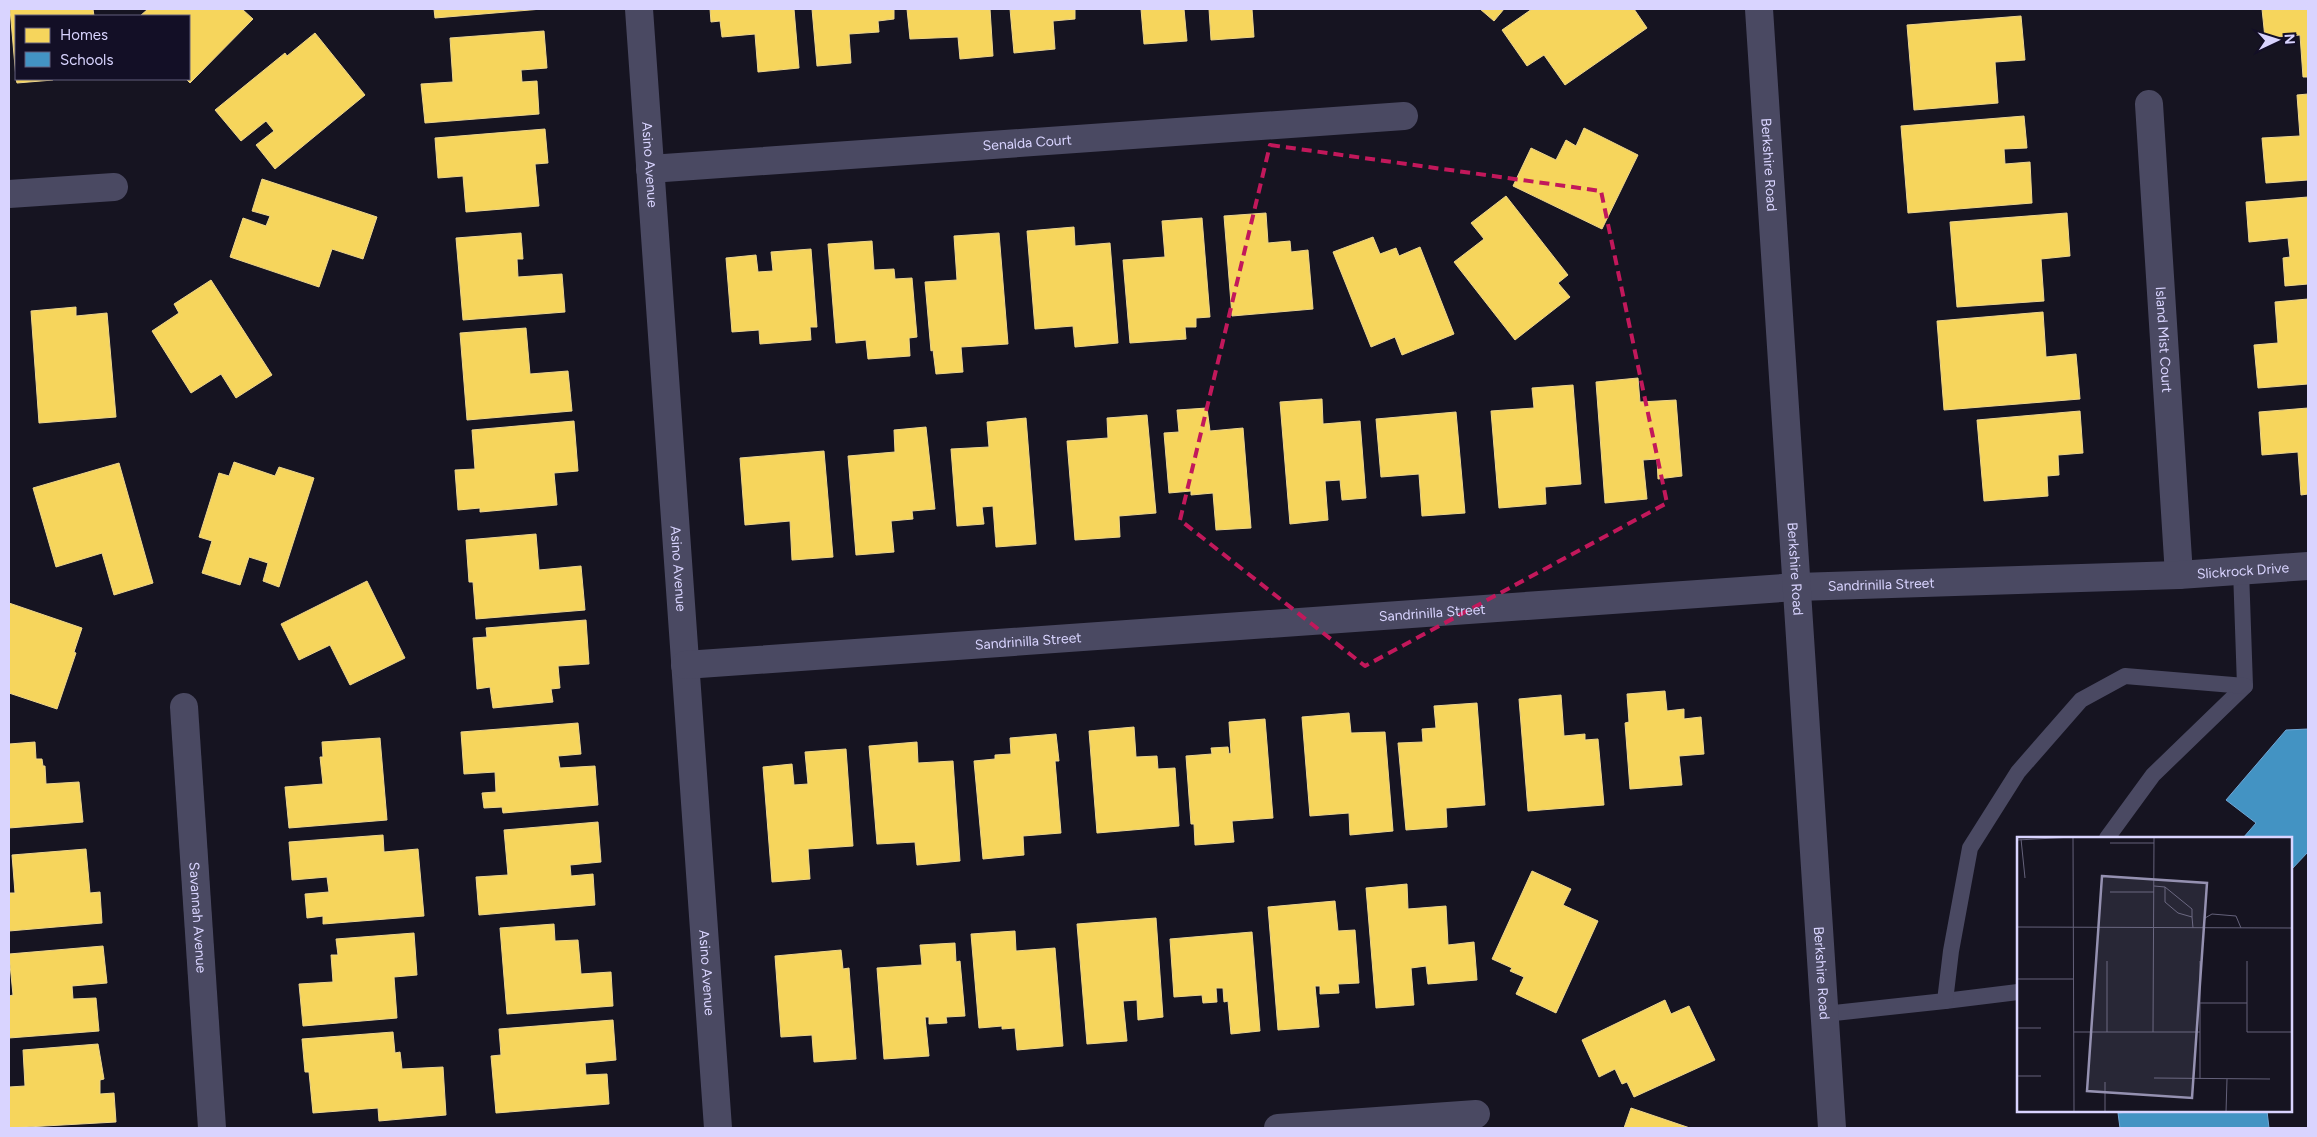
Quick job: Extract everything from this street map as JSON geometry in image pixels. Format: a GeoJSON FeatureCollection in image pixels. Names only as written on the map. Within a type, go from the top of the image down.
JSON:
{"type":"FeatureCollection","features":[{"type":"Feature","properties":{"kind":"street","name":"Asino Avenue"},"geometry":{"type":"LineString","coordinates":[[639,9],[718,1128]]}},
{"type":"Feature","properties":{"kind":"street","name":"Berkshire Road"},"geometry":{"type":"LineString","coordinates":[[1760,9],[1825,1014],[1835,1128]]}},
{"type":"Feature","properties":{"kind":"street","name":"Island Mist Court"},"geometry":{"type":"LineString","coordinates":[[2149,104],[2179,575]]}},
{"type":"Feature","properties":{"kind":"street","name":"Senalda Court"},"geometry":{"type":"LineString","coordinates":[[650,169],[1404,116]]}},
{"type":"Feature","properties":{"kind":"street"},"geometry":{"type":"LineString","coordinates":[[9,194],[114,187]]}},
{"type":"Feature","properties":{"kind":"street","name":"Slickrock Drive"},"geometry":{"type":"LineString","coordinates":[[2179,575],[2308,566]]}},
{"type":"Feature","properties":{"kind":"street","name":"Sandrinilla Street"},"geometry":{"type":"LineString","coordinates":[[685,664],[1797,587],[2179,575]]}},
{"type":"Feature","properties":{"kind":"street","name":"Savannah Avenue"},"geometry":{"type":"LineString","coordinates":[[184,707],[212,1128]]}},
{"type":"Feature","properties":{"kind":"street"},"geometry":{"type":"LineString","coordinates":[[1278,1128],[1476,1114]]}},
{"type":"Feature","properties":{"kind":"lane"},"geometry":{"type":"LineString","coordinates":[[2108,837],[2153,775],[2246,686],[2241,570]]}},
{"type":"Feature","properties":{"kind":"lane"},"geometry":{"type":"LineString","coordinates":[[1945,1001],[1951,951],[1970,848],[2018,772],[2081,700],[2125,676],[2246,686]]}},
{"type":"Feature","properties":{"kind":"lane"},"geometry":{"type":"LineString","coordinates":[[1825,1014],[2017,992]]}},
{"type":"Feature","properties":{"kind":"highlighted area"},"geometry":{"type":"Polygon","coordinates":[[[1270,145],[1601,191],[1667,503],[1365,666],[1180,520],[1270,145]]]}},
{"type":"Feature","properties":{"kind":"building: Homes"},"geometry":{"type":"Polygon","coordinates":[[[10,9],[93,9],[94,15],[15,15],[15,66],[10,9]]]}},
{"type":"Feature","properties":{"kind":"building: Homes"},"geometry":{"type":"Polygon","coordinates":[[[148,9],[242,9],[253,19],[190,83],[187,80],[190,80],[190,15],[141,15],[148,9]]]}},
{"type":"Feature","properties":{"kind":"building: Homes"},"geometry":{"type":"Polygon","coordinates":[[[434,9],[542,9],[435,18],[434,9]]]}},
{"type":"Feature","properties":{"kind":"building: Homes"},"geometry":{"type":"Polygon","coordinates":[[[710,9],[794,9],[799,68],[758,72],[755,34],[722,37],[720,21],[711,22],[710,9]]]}},
{"type":"Feature","properties":{"kind":"building: Homes"},"geometry":{"type":"Polygon","coordinates":[[[812,9],[894,9],[894,19],[878,21],[879,32],[849,34],[851,63],[817,66],[812,9]]]}},
{"type":"Feature","properties":{"kind":"building: Homes"},"geometry":{"type":"Polygon","coordinates":[[[907,9],[990,9],[993,56],[960,59],[958,37],[910,39],[907,9]]]}},
{"type":"Feature","properties":{"kind":"building: Homes"},"geometry":{"type":"Polygon","coordinates":[[[1010,9],[1075,9],[1075,19],[1053,21],[1055,49],[1014,53],[1010,9]]]}},
{"type":"Feature","properties":{"kind":"building: Homes"},"geometry":{"type":"Polygon","coordinates":[[[1141,9],[1184,9],[1187,41],[1144,44],[1141,9]]]}},
{"type":"Feature","properties":{"kind":"building: Homes"},"geometry":{"type":"Polygon","coordinates":[[[1209,9],[1252,9],[1254,37],[1211,40],[1209,9]]]}},
{"type":"Feature","properties":{"kind":"building: Homes"},"geometry":{"type":"Polygon","coordinates":[[[1480,9],[1504,9],[1494,21],[1480,9]]]}},
{"type":"Feature","properties":{"kind":"building: Homes"},"geometry":{"type":"Polygon","coordinates":[[[1532,9],[1634,9],[1647,28],[1565,85],[1544,55],[1527,66],[1502,30],[1532,9]]]}},
{"type":"Feature","properties":{"kind":"building: Homes"},"geometry":{"type":"Polygon","coordinates":[[[2262,9],[2308,9],[2308,77],[2303,77],[2300,35],[2265,38],[2262,9]]]}},
{"type":"Feature","properties":{"kind":"building: Homes"},"geometry":{"type":"Polygon","coordinates":[[[2021,16],[2025,60],[1995,62],[1998,103],[1914,110],[1907,25],[2021,16]]]}},
{"type":"Feature","properties":{"kind":"building: Homes"},"geometry":{"type":"Polygon","coordinates":[[[544,31],[547,68],[521,70],[522,82],[537,81],[539,114],[425,123],[421,84],[453,82],[450,38],[544,31]]]}},
{"type":"Feature","properties":{"kind":"building: Homes"},"geometry":{"type":"Polygon","coordinates":[[[315,33],[365,95],[275,169],[256,145],[274,131],[266,121],[241,141],[215,110],[285,53],[287,56],[315,33]]]}},
{"type":"Feature","properties":{"kind":"building: Homes"},"geometry":{"type":"Polygon","coordinates":[[[16,80],[53,80],[17,83],[16,80]]]}},
{"type":"Feature","properties":{"kind":"building: Homes"},"geometry":{"type":"Polygon","coordinates":[[[2308,94],[2308,180],[2266,183],[2262,138],[2300,136],[2297,95],[2308,94]]]}},
{"type":"Feature","properties":{"kind":"building: Homes"},"geometry":{"type":"Polygon","coordinates":[[[2024,116],[2027,148],[2004,149],[2005,164],[2030,162],[2032,203],[1908,213],[1901,126],[2024,116]]]}},
{"type":"Feature","properties":{"kind":"building: Homes"},"geometry":{"type":"Polygon","coordinates":[[[1584,128],[1638,155],[1602,229],[1513,186],[1531,148],[1556,160],[1566,140],[1576,146],[1584,128]]]}},
{"type":"Feature","properties":{"kind":"building: Homes"},"geometry":{"type":"Polygon","coordinates":[[[545,129],[548,163],[535,164],[539,206],[466,212],[463,176],[438,178],[435,138],[545,129]]]}},
{"type":"Feature","properties":{"kind":"building: Homes"},"geometry":{"type":"Polygon","coordinates":[[[262,179],[377,217],[363,259],[332,249],[319,287],[230,257],[243,218],[266,226],[270,216],[252,211],[262,179]]]}},
{"type":"Feature","properties":{"kind":"building: Homes"},"geometry":{"type":"Polygon","coordinates":[[[1506,196],[1568,275],[1558,283],[1570,297],[1515,340],[1454,262],[1484,239],[1471,223],[1506,196]]]}},
{"type":"Feature","properties":{"kind":"building: Homes"},"geometry":{"type":"Polygon","coordinates":[[[2308,197],[2308,284],[2285,286],[2283,258],[2290,257],[2288,238],[2249,242],[2246,202],[2308,197]]]}},
{"type":"Feature","properties":{"kind":"building: Homes"},"geometry":{"type":"Polygon","coordinates":[[[1266,213],[1268,243],[1290,241],[1291,252],[1308,250],[1313,309],[1232,316],[1224,216],[1266,213]]]}},
{"type":"Feature","properties":{"kind":"building: Homes"},"geometry":{"type":"Polygon","coordinates":[[[2067,213],[2070,256],[2041,259],[2044,301],[1957,307],[1950,222],[2067,213]]]}},
{"type":"Feature","properties":{"kind":"building: Homes"},"geometry":{"type":"Polygon","coordinates":[[[1202,218],[1210,317],[1196,318],[1196,327],[1185,327],[1186,339],[1130,343],[1123,260],[1165,257],[1162,221],[1202,218]]]}},
{"type":"Feature","properties":{"kind":"building: Homes"},"geometry":{"type":"Polygon","coordinates":[[[1074,227],[1075,246],[1110,243],[1118,343],[1075,347],[1073,326],[1035,329],[1027,231],[1074,227]]]}},
{"type":"Feature","properties":{"kind":"building: Homes"},"geometry":{"type":"Polygon","coordinates":[[[521,233],[523,259],[517,259],[518,277],[562,274],[565,312],[463,320],[456,238],[521,233]]]}},
{"type":"Feature","properties":{"kind":"building: Homes"},"geometry":{"type":"Polygon","coordinates":[[[999,233],[1008,344],[961,347],[963,372],[936,374],[933,350],[931,351],[925,282],[957,280],[954,236],[999,233]]]}},
{"type":"Feature","properties":{"kind":"building: Homes"},"geometry":{"type":"Polygon","coordinates":[[[1373,237],[1380,254],[1396,248],[1399,256],[1420,247],[1454,334],[1402,355],[1395,337],[1371,347],[1333,252],[1373,237]]]}},
{"type":"Feature","properties":{"kind":"building: Homes"},"geometry":{"type":"Polygon","coordinates":[[[872,241],[874,270],[894,269],[895,279],[912,278],[917,337],[909,338],[910,356],[868,359],[866,340],[836,343],[828,244],[872,241]]]}},
{"type":"Feature","properties":{"kind":"building: Homes"},"geometry":{"type":"Polygon","coordinates":[[[811,249],[817,327],[810,327],[811,340],[760,344],[759,330],[732,332],[726,258],[756,255],[758,272],[773,271],[771,252],[811,249]]]}},
{"type":"Feature","properties":{"kind":"building: Homes"},"geometry":{"type":"Polygon","coordinates":[[[211,280],[272,375],[236,398],[221,374],[191,393],[152,331],[179,313],[174,304],[211,280]]]}},
{"type":"Feature","properties":{"kind":"building: Homes"},"geometry":{"type":"Polygon","coordinates":[[[2308,299],[2308,384],[2258,388],[2254,345],[2278,343],[2275,302],[2308,299]]]}},
{"type":"Feature","properties":{"kind":"building: Homes"},"geometry":{"type":"Polygon","coordinates":[[[76,307],[76,316],[107,313],[116,417],[39,423],[31,311],[76,307]]]}},
{"type":"Feature","properties":{"kind":"building: Homes"},"geometry":{"type":"Polygon","coordinates":[[[2043,312],[2046,357],[2076,354],[2080,399],[1944,410],[1937,321],[2043,312]]]}},
{"type":"Feature","properties":{"kind":"building: Homes"},"geometry":{"type":"Polygon","coordinates":[[[526,328],[530,374],[568,371],[572,411],[467,420],[460,333],[526,328]]]}},
{"type":"Feature","properties":{"kind":"building: Homes"},"geometry":{"type":"Polygon","coordinates":[[[1638,378],[1640,402],[1676,400],[1682,476],[1658,479],[1657,459],[1643,460],[1647,499],[1605,503],[1596,382],[1638,378]]]}},
{"type":"Feature","properties":{"kind":"building: Homes"},"geometry":{"type":"Polygon","coordinates":[[[1573,385],[1581,484],[1545,487],[1546,504],[1499,508],[1491,411],[1534,408],[1532,388],[1573,385]]]}},
{"type":"Feature","properties":{"kind":"building: Homes"},"geometry":{"type":"Polygon","coordinates":[[[1322,399],[1323,424],[1360,421],[1366,498],[1342,500],[1340,480],[1325,481],[1328,520],[1290,524],[1280,402],[1322,399]]]}},
{"type":"Feature","properties":{"kind":"building: Homes"},"geometry":{"type":"Polygon","coordinates":[[[1207,408],[1210,431],[1243,428],[1251,528],[1216,530],[1213,493],[1191,495],[1191,491],[1169,493],[1164,433],[1179,432],[1177,410],[1207,408]]]}},
{"type":"Feature","properties":{"kind":"building: Homes"},"geometry":{"type":"Polygon","coordinates":[[[2308,408],[2308,494],[2301,495],[2298,452],[2262,455],[2259,412],[2308,408]]]}},
{"type":"Feature","properties":{"kind":"building: Homes"},"geometry":{"type":"Polygon","coordinates":[[[2080,411],[2083,453],[2058,455],[2059,475],[2047,476],[2048,496],[1984,501],[1977,420],[2080,411]]]}},
{"type":"Feature","properties":{"kind":"building: Homes"},"geometry":{"type":"Polygon","coordinates":[[[1456,412],[1465,513],[1422,516],[1419,474],[1381,477],[1376,419],[1456,412]]]}},
{"type":"Feature","properties":{"kind":"building: Homes"},"geometry":{"type":"Polygon","coordinates":[[[1147,415],[1156,513],[1119,516],[1120,537],[1075,540],[1067,441],[1108,438],[1107,418],[1147,415]]]}},
{"type":"Feature","properties":{"kind":"building: Homes"},"geometry":{"type":"Polygon","coordinates":[[[1026,418],[1036,544],[996,547],[993,506],[982,507],[984,524],[957,526],[951,449],[989,447],[987,422],[1026,418]]]}},
{"type":"Feature","properties":{"kind":"building: Homes"},"geometry":{"type":"Polygon","coordinates":[[[574,421],[578,471],[554,473],[557,505],[480,512],[480,508],[458,510],[455,470],[475,469],[472,430],[574,421]]]}},
{"type":"Feature","properties":{"kind":"building: Homes"},"geometry":{"type":"Polygon","coordinates":[[[926,427],[935,509],[912,511],[913,519],[891,521],[894,552],[856,555],[848,456],[895,452],[894,430],[926,427]]]}},
{"type":"Feature","properties":{"kind":"building: Homes"},"geometry":{"type":"Polygon","coordinates":[[[824,451],[833,557],[792,560],[790,521],[745,525],[740,458],[824,451]]]}},
{"type":"Feature","properties":{"kind":"building: Homes"},"geometry":{"type":"Polygon","coordinates":[[[234,462],[275,476],[279,467],[314,478],[279,587],[263,581],[268,563],[249,557],[240,585],[202,573],[212,541],[199,537],[219,473],[229,476],[234,462]]]}},
{"type":"Feature","properties":{"kind":"building: Homes"},"geometry":{"type":"Polygon","coordinates":[[[119,463],[153,583],[114,595],[102,553],[56,567],[33,488],[119,463]]]}},
{"type":"Feature","properties":{"kind":"building: Homes"},"geometry":{"type":"Polygon","coordinates":[[[536,534],[539,570],[581,566],[585,610],[476,619],[473,582],[469,582],[466,540],[536,534]]]}},
{"type":"Feature","properties":{"kind":"building: Homes"},"geometry":{"type":"Polygon","coordinates":[[[367,581],[405,658],[350,685],[330,645],[299,660],[281,624],[367,581]]]}},
{"type":"Feature","properties":{"kind":"building: Homes"},"geometry":{"type":"Polygon","coordinates":[[[9,603],[82,628],[74,652],[76,653],[57,709],[9,693],[9,603]]]}},
{"type":"Feature","properties":{"kind":"building: Homes"},"geometry":{"type":"Polygon","coordinates":[[[586,620],[589,664],[558,666],[560,688],[551,689],[553,702],[493,708],[490,687],[477,689],[473,638],[487,637],[486,628],[586,620]]]}},
{"type":"Feature","properties":{"kind":"building: Homes"},"geometry":{"type":"Polygon","coordinates":[[[1665,691],[1667,711],[1684,709],[1684,719],[1701,717],[1704,754],[1679,756],[1682,785],[1630,789],[1625,723],[1629,722],[1627,694],[1665,691]]]}},
{"type":"Feature","properties":{"kind":"building: Homes"},"geometry":{"type":"Polygon","coordinates":[[[1561,695],[1564,736],[1585,734],[1585,740],[1598,739],[1604,805],[1528,811],[1519,699],[1561,695]]]}},
{"type":"Feature","properties":{"kind":"building: Homes"},"geometry":{"type":"Polygon","coordinates":[[[1477,703],[1485,805],[1446,808],[1447,827],[1406,830],[1398,743],[1423,742],[1422,729],[1436,728],[1434,706],[1477,703]]]}},
{"type":"Feature","properties":{"kind":"building: Homes"},"geometry":{"type":"Polygon","coordinates":[[[1349,713],[1351,733],[1385,732],[1393,831],[1350,835],[1349,813],[1310,816],[1302,717],[1349,713]]]}},
{"type":"Feature","properties":{"kind":"building: Homes"},"geometry":{"type":"Polygon","coordinates":[[[1265,719],[1273,818],[1232,821],[1234,842],[1195,845],[1194,824],[1191,824],[1186,756],[1212,754],[1211,748],[1228,747],[1229,754],[1231,753],[1229,722],[1265,719]]]}},
{"type":"Feature","properties":{"kind":"building: Homes"},"geometry":{"type":"Polygon","coordinates":[[[578,723],[581,754],[558,756],[560,768],[595,766],[598,805],[503,813],[502,807],[484,808],[482,793],[496,792],[495,772],[464,774],[461,732],[578,723]]]}},
{"type":"Feature","properties":{"kind":"building: Homes"},"geometry":{"type":"Polygon","coordinates":[[[1134,727],[1136,757],[1157,756],[1158,769],[1175,768],[1179,826],[1097,833],[1089,731],[1134,727]]]}},
{"type":"Feature","properties":{"kind":"building: Homes"},"geometry":{"type":"Polygon","coordinates":[[[1056,734],[1059,761],[1055,761],[1061,833],[1023,836],[1024,855],[983,859],[974,761],[995,759],[995,755],[1011,754],[1010,738],[1056,734]]]}},
{"type":"Feature","properties":{"kind":"building: Homes"},"geometry":{"type":"Polygon","coordinates":[[[380,738],[387,820],[289,828],[285,787],[323,784],[320,757],[323,757],[322,742],[380,738]]]}},
{"type":"Feature","properties":{"kind":"building: Homes"},"geometry":{"type":"Polygon","coordinates":[[[35,742],[36,759],[42,759],[43,766],[45,766],[46,784],[79,782],[83,822],[9,828],[9,744],[35,742]]]}},
{"type":"Feature","properties":{"kind":"building: Homes"},"geometry":{"type":"Polygon","coordinates":[[[917,742],[918,763],[953,761],[960,861],[917,865],[915,842],[877,844],[869,746],[917,742]]]}},
{"type":"Feature","properties":{"kind":"building: Homes"},"geometry":{"type":"Polygon","coordinates":[[[846,749],[853,846],[808,849],[810,879],[772,882],[763,767],[792,764],[794,785],[808,784],[805,752],[846,749]]]}},
{"type":"Feature","properties":{"kind":"building: Homes"},"geometry":{"type":"Polygon","coordinates":[[[598,822],[601,862],[570,865],[571,876],[593,874],[595,905],[479,915],[476,877],[508,875],[504,830],[598,822]]]}},
{"type":"Feature","properties":{"kind":"building: Homes"},"geometry":{"type":"Polygon","coordinates":[[[383,835],[384,852],[418,849],[424,916],[323,924],[323,916],[307,918],[305,894],[329,892],[327,877],[292,880],[289,842],[383,835]]]}},
{"type":"Feature","properties":{"kind":"building: Homes"},"geometry":{"type":"Polygon","coordinates":[[[86,849],[90,893],[100,892],[102,923],[9,931],[9,893],[15,893],[12,855],[86,849]]]}},
{"type":"Feature","properties":{"kind":"building: Homes"},"geometry":{"type":"Polygon","coordinates":[[[1532,871],[1571,889],[1563,905],[1598,921],[1556,1013],[1516,994],[1524,977],[1510,971],[1512,968],[1492,959],[1532,871]]]}},
{"type":"Feature","properties":{"kind":"building: Homes"},"geometry":{"type":"Polygon","coordinates":[[[1407,884],[1408,909],[1446,906],[1448,945],[1474,942],[1477,980],[1428,984],[1426,966],[1411,968],[1414,1005],[1376,1008],[1366,888],[1407,884]]]}},
{"type":"Feature","properties":{"kind":"building: Homes"},"geometry":{"type":"Polygon","coordinates":[[[1335,901],[1338,931],[1355,930],[1359,983],[1338,984],[1339,993],[1320,994],[1320,986],[1315,986],[1319,1027],[1278,1030],[1268,907],[1335,901]]]}},
{"type":"Feature","properties":{"kind":"building: Homes"},"geometry":{"type":"Polygon","coordinates":[[[1156,918],[1163,1017],[1138,1020],[1137,1000],[1123,1001],[1127,1041],[1087,1044],[1077,924],[1156,918]]]}},
{"type":"Feature","properties":{"kind":"building: Homes"},"geometry":{"type":"Polygon","coordinates":[[[554,924],[555,941],[578,940],[581,974],[611,972],[613,1006],[507,1014],[500,928],[554,924]]]}},
{"type":"Feature","properties":{"kind":"building: Homes"},"geometry":{"type":"Polygon","coordinates":[[[1015,931],[1016,951],[1055,948],[1063,1046],[1017,1050],[1015,1028],[1002,1029],[1002,1026],[979,1028],[971,934],[1015,931]]]}},
{"type":"Feature","properties":{"kind":"building: Homes"},"geometry":{"type":"Polygon","coordinates":[[[1252,932],[1260,1031],[1231,1034],[1228,1001],[1224,1002],[1223,988],[1216,988],[1217,1002],[1203,1003],[1202,995],[1174,997],[1170,939],[1252,932]]]}},
{"type":"Feature","properties":{"kind":"building: Homes"},"geometry":{"type":"Polygon","coordinates":[[[414,933],[417,975],[394,977],[397,1018],[303,1026],[299,984],[333,982],[331,955],[338,955],[336,939],[414,933]]]}},
{"type":"Feature","properties":{"kind":"building: Homes"},"geometry":{"type":"Polygon","coordinates":[[[955,943],[956,962],[960,961],[965,1016],[946,1017],[947,1023],[929,1024],[929,1017],[925,1017],[929,1056],[884,1059],[877,968],[922,965],[920,945],[955,943]]]}},
{"type":"Feature","properties":{"kind":"building: Homes"},"geometry":{"type":"Polygon","coordinates":[[[103,946],[107,983],[72,986],[73,999],[96,998],[99,1031],[9,1038],[9,996],[13,995],[9,954],[103,946]]]}},
{"type":"Feature","properties":{"kind":"building: Homes"},"geometry":{"type":"Polygon","coordinates":[[[841,950],[843,969],[849,968],[856,1059],[814,1062],[812,1035],[781,1037],[775,956],[841,950]]]}},
{"type":"Feature","properties":{"kind":"building: Homes"},"geometry":{"type":"Polygon","coordinates":[[[1665,1000],[1671,1014],[1689,1006],[1715,1060],[1634,1097],[1627,1082],[1622,1084],[1615,1069],[1599,1077],[1582,1040],[1665,1000]]]}},
{"type":"Feature","properties":{"kind":"building: Homes"},"geometry":{"type":"Polygon","coordinates":[[[613,1020],[616,1060],[585,1063],[586,1075],[607,1074],[609,1104],[496,1113],[491,1056],[501,1055],[499,1029],[613,1020]]]}},
{"type":"Feature","properties":{"kind":"building: Homes"},"geometry":{"type":"Polygon","coordinates":[[[393,1032],[395,1053],[400,1052],[402,1069],[443,1067],[446,1115],[379,1121],[378,1108],[313,1113],[309,1072],[305,1072],[302,1039],[393,1032]]]}},
{"type":"Feature","properties":{"kind":"building: Homes"},"geometry":{"type":"Polygon","coordinates":[[[98,1044],[104,1079],[100,1080],[100,1094],[114,1093],[116,1122],[9,1128],[9,1087],[25,1086],[23,1050],[98,1044]]]}},
{"type":"Feature","properties":{"kind":"building: Homes"},"geometry":{"type":"Polygon","coordinates":[[[1631,1108],[1690,1128],[1624,1128],[1631,1108]]]}},
{"type":"Feature","properties":{"kind":"building: Schools"},"geometry":{"type":"Polygon","coordinates":[[[2308,729],[2308,852],[2292,869],[2292,837],[2244,837],[2256,823],[2226,800],[2286,730],[2308,729]]]}},
{"type":"Feature","properties":{"kind":"building: Schools"},"geometry":{"type":"Polygon","coordinates":[[[2267,1112],[2269,1128],[2120,1128],[2118,1113],[2267,1112]]]}}]}
